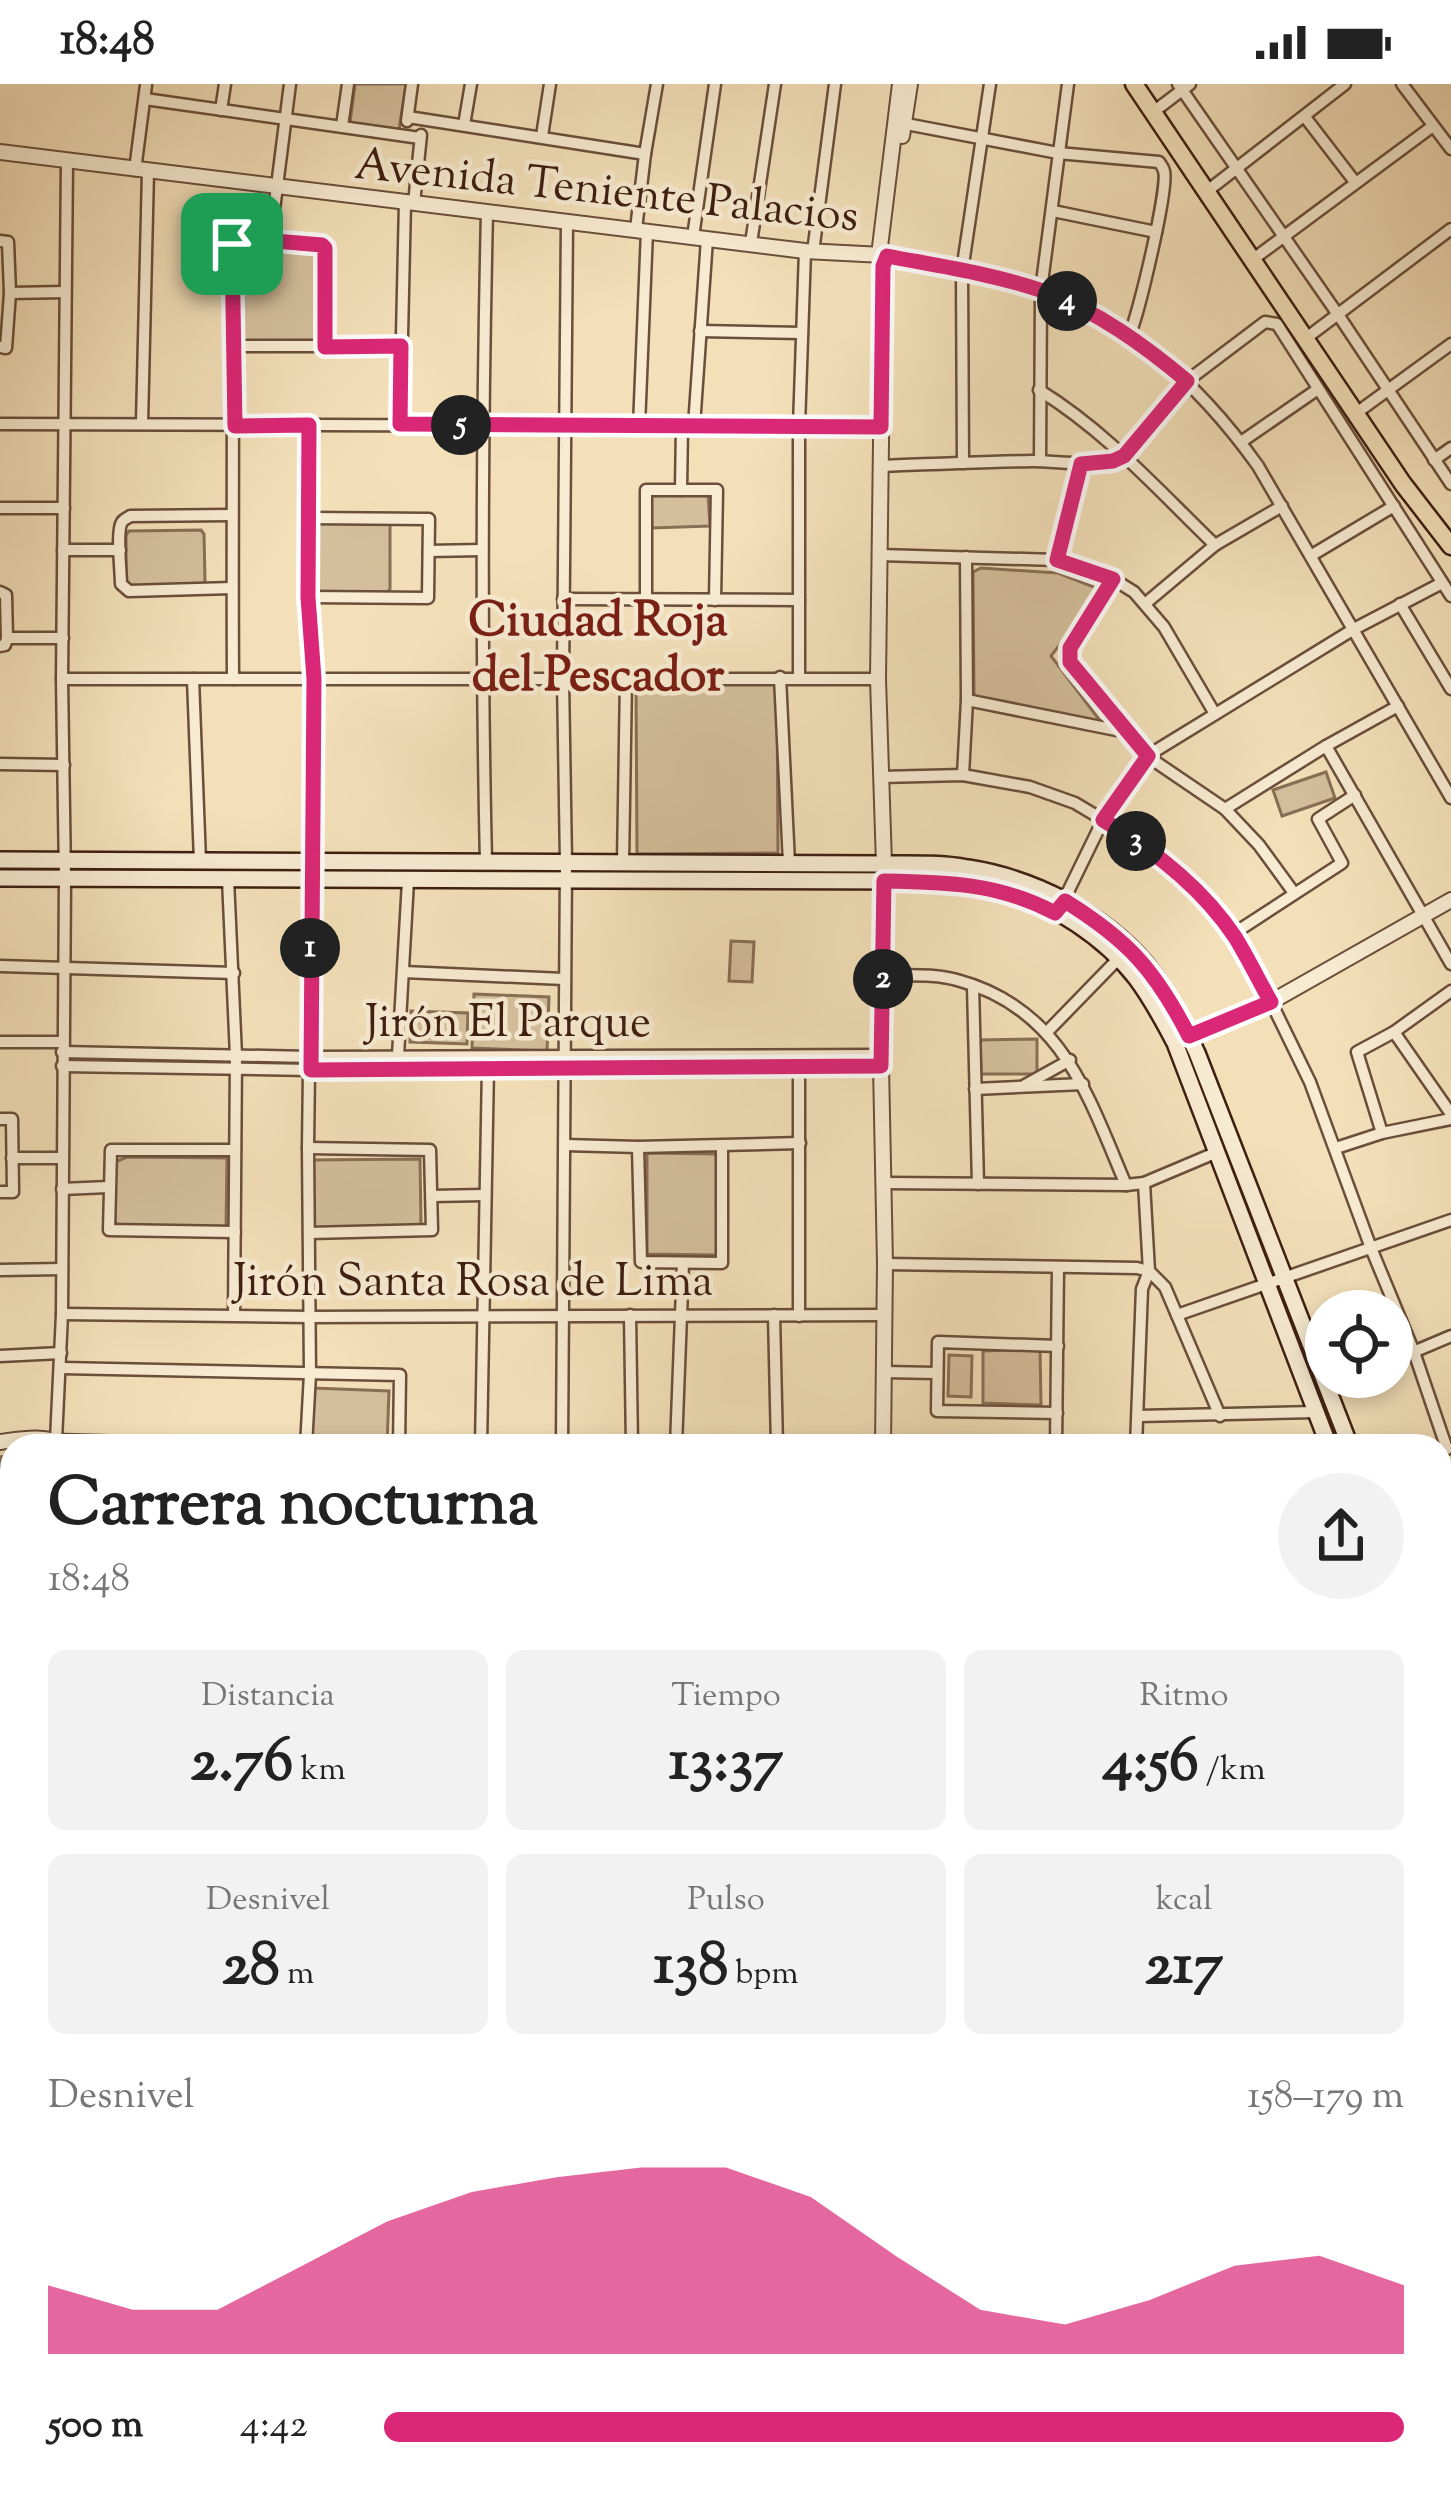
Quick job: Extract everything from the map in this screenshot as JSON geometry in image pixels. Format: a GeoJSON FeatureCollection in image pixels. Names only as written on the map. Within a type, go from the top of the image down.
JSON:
{"type":"FeatureCollection","features":[{"type":"Feature","properties":{"kind":"main road"},"geometry":{"type":"LineString","coordinates":[[1134,84],[1402,484],[1451,546]]}},
{"type":"Feature","properties":{"kind":"main road"},"geometry":{"type":"LineString","coordinates":[[0,860],[486,862],[566,870],[884,872]]}},
{"type":"Feature","properties":{"kind":"main road"},"geometry":{"type":"LineString","coordinates":[[0,878],[408,881],[622,863],[789,863],[987,887],[1060,907],[1108,930],[1144,963],[1171,1002],[1215,1153],[1324,1434]]}},
{"type":"Feature","properties":{"kind":"main road"},"geometry":{"type":"LineString","coordinates":[[1060,907],[1135,976],[1182,1039],[1305,1329]]}},
{"type":"Feature","properties":{"kind":"main road"},"geometry":{"type":"LineString","coordinates":[[1330,1398],[1345,1434]]}},
{"type":"Feature","properties":{"kind":"street"},"geometry":{"type":"LineString","coordinates":[[221,110],[225,84]]}},
{"type":"Feature","properties":{"kind":"street"},"geometry":{"type":"LineString","coordinates":[[270,241],[290,84]]}},
{"type":"Feature","properties":{"kind":"street"},"geometry":{"type":"LineString","coordinates":[[342,126],[348,84]]}},
{"type":"Feature","properties":{"kind":"street"},"geometry":{"type":"LineString","coordinates":[[404,136],[412,84]]}},
{"type":"Feature","properties":{"kind":"street"},"geometry":{"type":"LineString","coordinates":[[464,125],[471,84]]}},
{"type":"Feature","properties":{"kind":"street"},"geometry":{"type":"LineString","coordinates":[[542,136],[550,84]]}},
{"type":"Feature","properties":{"kind":"street"},"geometry":{"type":"LineString","coordinates":[[639,426],[645,154],[657,84]]}},
{"type":"Feature","properties":{"kind":"street"},"geometry":{"type":"LineString","coordinates":[[681,490],[700,332],[700,238],[715,84]]}},
{"type":"Feature","properties":{"kind":"street"},"geometry":{"type":"LineString","coordinates":[[751,243],[775,84]]}},
{"type":"Feature","properties":{"kind":"street"},"geometry":{"type":"LineString","coordinates":[[799,677],[802,333],[809,251],[836,84]]}},
{"type":"Feature","properties":{"kind":"street"},"geometry":{"type":"LineString","coordinates":[[883,1434],[884,872],[878,679],[883,259],[900,123],[900,84]]}},
{"type":"Feature","properties":{"kind":"street"},"geometry":{"type":"LineString","coordinates":[[900,123],[910,84]]}},
{"type":"Feature","properties":{"kind":"street"},"geometry":{"type":"LineString","coordinates":[[963,463],[962,271],[990,84]]}},
{"type":"Feature","properties":{"kind":"street"},"geometry":{"type":"LineString","coordinates":[[1040,461],[1041,290],[1068,84]]}},
{"type":"Feature","properties":{"kind":"street"},"geometry":{"type":"LineString","coordinates":[[1206,192],[1345,84]]}},
{"type":"Feature","properties":{"kind":"street"},"geometry":{"type":"LineString","coordinates":[[1402,84],[1451,149]]}},
{"type":"Feature","properties":{"kind":"street"},"geometry":{"type":"LineString","coordinates":[[1152,112],[1183,86],[1451,484]]}},
{"type":"Feature","properties":{"kind":"street"},"geometry":{"type":"LineString","coordinates":[[142,423],[144,89],[221,110],[420,138]]}},
{"type":"Feature","properties":{"kind":"street"},"geometry":{"type":"LineString","coordinates":[[408,117],[645,154]]}},
{"type":"Feature","properties":{"kind":"street"},"geometry":{"type":"LineString","coordinates":[[1305,117],[1355,182]]}},
{"type":"Feature","properties":{"kind":"street"},"geometry":{"type":"LineString","coordinates":[[400,424],[410,203],[423,119]]}},
{"type":"Feature","properties":{"kind":"street"},"geometry":{"type":"LineString","coordinates":[[900,123],[1058,153],[1159,162],[1165,182],[1129,336]]}},
{"type":"Feature","properties":{"kind":"street"},"geometry":{"type":"LineString","coordinates":[[1252,260],[1433,126]]}},
{"type":"Feature","properties":{"kind":"street","name":"Avenida Teniente Palacios"},"geometry":{"type":"LineString","coordinates":[[0,152],[883,259],[1041,290],[1129,336],[1187,381],[1241,442],[1312,555],[1451,798]]}},
{"type":"Feature","properties":{"kind":"street"},"geometry":{"type":"LineString","coordinates":[[61,1434],[67,161]]}},
{"type":"Feature","properties":{"kind":"street"},"geometry":{"type":"LineString","coordinates":[[1053,211],[1156,232]]}},
{"type":"Feature","properties":{"kind":"street"},"geometry":{"type":"LineString","coordinates":[[486,862],[482,425],[487,212]]}},
{"type":"Feature","properties":{"kind":"street"},"geometry":{"type":"LineString","coordinates":[[562,1434],[567,222]]}},
{"type":"Feature","properties":{"kind":"street"},"geometry":{"type":"LineString","coordinates":[[1305,339],[1451,229]]}},
{"type":"Feature","properties":{"kind":"street"},"geometry":{"type":"LineString","coordinates":[[233,679],[232,244],[238,238],[325,248],[325,347]]}},
{"type":"Feature","properties":{"kind":"street"},"geometry":{"type":"LineString","coordinates":[[0,241],[8,242],[10,292],[6,348],[0,347]]}},
{"type":"Feature","properties":{"kind":"street"},"geometry":{"type":"LineString","coordinates":[[10,292],[65,292]]}},
{"type":"Feature","properties":{"kind":"street"},"geometry":{"type":"LineString","coordinates":[[882,466],[1113,461],[1124,456],[1187,381],[1265,322],[1277,324],[1451,596]]}},
{"type":"Feature","properties":{"kind":"street"},"geometry":{"type":"LineString","coordinates":[[700,332],[802,333]]}},
{"type":"Feature","properties":{"kind":"street"},"geometry":{"type":"LineString","coordinates":[[1355,414],[1451,344]]}},
{"type":"Feature","properties":{"kind":"street"},"geometry":{"type":"LineString","coordinates":[[233,346],[401,346]]}},
{"type":"Feature","properties":{"kind":"street"},"geometry":{"type":"LineString","coordinates":[[1241,442],[1318,389]]}},
{"type":"Feature","properties":{"kind":"street"},"geometry":{"type":"LineString","coordinates":[[1039,390],[1079,416],[1215,545]]}},
{"type":"Feature","properties":{"kind":"street"},"geometry":{"type":"LineString","coordinates":[[0,424],[881,427]]}},
{"type":"Feature","properties":{"kind":"street"},"geometry":{"type":"LineString","coordinates":[[307,1434],[314,679],[308,597],[309,425]]}},
{"type":"Feature","properties":{"kind":"street"},"geometry":{"type":"LineString","coordinates":[[1434,460],[1451,448]]}},
{"type":"Feature","properties":{"kind":"street"},"geometry":{"type":"LineString","coordinates":[[1057,560],[1081,464]]}},
{"type":"Feature","properties":{"kind":"street"},"geometry":{"type":"LineString","coordinates":[[646,600],[646,490],[717,490],[716,600]]}},
{"type":"Feature","properties":{"kind":"street"},"geometry":{"type":"LineString","coordinates":[[1146,603],[1215,545],[1282,506]]}},
{"type":"Feature","properties":{"kind":"street"},"geometry":{"type":"LineString","coordinates":[[1312,555],[1394,506]]}},
{"type":"Feature","properties":{"kind":"street"},"geometry":{"type":"LineString","coordinates":[[0,508],[64,508]]}},
{"type":"Feature","properties":{"kind":"street"},"geometry":{"type":"LineString","coordinates":[[231,514],[130,517],[120,526],[122,584],[129,591],[232,588]]}},
{"type":"Feature","properties":{"kind":"street"},"geometry":{"type":"LineString","coordinates":[[308,597],[428,598],[429,551],[429,519],[309,518]]}},
{"type":"Feature","properties":{"kind":"street"},"geometry":{"type":"LineString","coordinates":[[63,550],[121,550]]}},
{"type":"Feature","properties":{"kind":"street"},"geometry":{"type":"LineString","coordinates":[[429,551],[482,550]]}},
{"type":"Feature","properties":{"kind":"street"},"geometry":{"type":"LineString","coordinates":[[880,555],[1057,560],[1113,579],[1146,603],[1215,714]]}},
{"type":"Feature","properties":{"kind":"street"},"geometry":{"type":"LineString","coordinates":[[963,776],[966,557]]}},
{"type":"Feature","properties":{"kind":"street"},"geometry":{"type":"LineString","coordinates":[[1113,579],[1070,648],[1070,662],[1148,756],[1225,809],[1294,893]]}},
{"type":"Feature","properties":{"kind":"street"},"geometry":{"type":"LineString","coordinates":[[1060,907],[1103,820],[1148,756],[1354,628],[1442,583]]}},
{"type":"Feature","properties":{"kind":"street"},"geometry":{"type":"LineString","coordinates":[[0,592],[6,595],[3,642],[63,638]]}},
{"type":"Feature","properties":{"kind":"street"},"geometry":{"type":"LineString","coordinates":[[563,599],[799,600]]}},
{"type":"Feature","properties":{"kind":"street"},"geometry":{"type":"LineString","coordinates":[[1400,604],[1451,689]]}},
{"type":"Feature","properties":{"kind":"street"},"geometry":{"type":"LineString","coordinates":[[780,677],[789,863]]}},
{"type":"Feature","properties":{"kind":"street"},"geometry":{"type":"LineString","coordinates":[[62,679],[878,679]]}},
{"type":"Feature","properties":{"kind":"street"},"geometry":{"type":"LineString","coordinates":[[194,679],[200,861]]}},
{"type":"Feature","properties":{"kind":"street"},"geometry":{"type":"LineString","coordinates":[[622,863],[626,679]]}},
{"type":"Feature","properties":{"kind":"street"},"geometry":{"type":"LineString","coordinates":[[967,700],[1126,732]]}},
{"type":"Feature","properties":{"kind":"street"},"geometry":{"type":"LineString","coordinates":[[1225,809],[1398,706]]}},
{"type":"Feature","properties":{"kind":"street"},"geometry":{"type":"LineString","coordinates":[[1326,746],[1451,964]]}},
{"type":"Feature","properties":{"kind":"street"},"geometry":{"type":"LineString","coordinates":[[0,764],[64,765]]}},
{"type":"Feature","properties":{"kind":"street"},"geometry":{"type":"LineString","coordinates":[[881,777],[963,776],[1030,787],[1075,803],[1125,833],[1178,875],[1233,934],[1310,1082],[1441,1434]]}},
{"type":"Feature","properties":{"kind":"street"},"geometry":{"type":"LineString","coordinates":[[1233,934],[1342,863],[1318,818],[1355,795]]}},
{"type":"Feature","properties":{"kind":"street"},"geometry":{"type":"LineString","coordinates":[[228,879],[236,1063],[234,1315]]}},
{"type":"Feature","properties":{"kind":"street"},"geometry":{"type":"LineString","coordinates":[[398,1056],[408,881]]}},
{"type":"Feature","properties":{"kind":"street"},"geometry":{"type":"LineString","coordinates":[[1182,1039],[1271,1002],[1451,901]]}},
{"type":"Feature","properties":{"kind":"street"},"geometry":{"type":"LineString","coordinates":[[1047,1032],[1118,959]]}},
{"type":"Feature","properties":{"kind":"street"},"geometry":{"type":"LineString","coordinates":[[0,966],[234,974]]}},
{"type":"Feature","properties":{"kind":"street"},"geometry":{"type":"LineString","coordinates":[[404,972],[564,979]]}},
{"type":"Feature","properties":{"kind":"street"},"geometry":{"type":"LineString","coordinates":[[883,975],[941,977],[974,986],[1014,1006],[1047,1032],[1083,1084],[1126,1185]]}},
{"type":"Feature","properties":{"kind":"street"},"geometry":{"type":"LineString","coordinates":[[974,986],[978,1184]]}},
{"type":"Feature","properties":{"kind":"street"},"geometry":{"type":"LineString","coordinates":[[1382,1133],[1358,1052],[1451,991]]}},
{"type":"Feature","properties":{"kind":"street"},"geometry":{"type":"LineString","coordinates":[[1336,1148],[1451,1116],[1394,1032]]}},
{"type":"Feature","properties":{"kind":"street","name":"Jirón El Parque"},"geometry":{"type":"LineString","coordinates":[[0,1042],[236,1063]]}},
{"type":"Feature","properties":{"kind":"street","name":"Jirón El Parque"},"geometry":{"type":"LineString","coordinates":[[311,1064],[398,1056],[799,1067],[881,1060]]}},
{"type":"Feature","properties":{"kind":"street","name":"Jirón El Parque"},"geometry":{"type":"LineString","coordinates":[[62,1066],[488,1067],[565,1061],[881,1060]]}},
{"type":"Feature","properties":{"kind":"street"},"geometry":{"type":"LineString","coordinates":[[1022,1087],[1070,1060]]}},
{"type":"Feature","properties":{"kind":"street"},"geometry":{"type":"LineString","coordinates":[[481,1434],[488,1067]]}},
{"type":"Feature","properties":{"kind":"street"},"geometry":{"type":"LineString","coordinates":[[799,1067],[799,1316]]}},
{"type":"Feature","properties":{"kind":"street"},"geometry":{"type":"LineString","coordinates":[[975,1089],[1083,1084]]}},
{"type":"Feature","properties":{"kind":"street"},"geometry":{"type":"LineString","coordinates":[[0,1119],[12,1119],[13,1192],[0,1192]]}},
{"type":"Feature","properties":{"kind":"street"},"geometry":{"type":"LineString","coordinates":[[565,1145],[638,1148],[800,1143]]}},
{"type":"Feature","properties":{"kind":"street"},"geometry":{"type":"LineString","coordinates":[[638,1148],[641,1262],[683,1264],[722,1263],[722,1147]]}},
{"type":"Feature","properties":{"kind":"street"},"geometry":{"type":"LineString","coordinates":[[308,1148],[430,1150],[432,1196],[432,1230],[309,1233]]}},
{"type":"Feature","properties":{"kind":"street"},"geometry":{"type":"LineString","coordinates":[[235,1150],[111,1150],[108,1187],[109,1230],[235,1232]]}},
{"type":"Feature","properties":{"kind":"street"},"geometry":{"type":"LineString","coordinates":[[884,1184],[1126,1185],[1144,1183],[1215,1153]]}},
{"type":"Feature","properties":{"kind":"street"},"geometry":{"type":"LineString","coordinates":[[12,1158],[62,1159]]}},
{"type":"Feature","properties":{"kind":"street"},"geometry":{"type":"LineString","coordinates":[[1137,1434],[1142,1289],[1149,1270],[1144,1183]]}},
{"type":"Feature","properties":{"kind":"street"},"geometry":{"type":"LineString","coordinates":[[62,1189],[108,1187]]}},
{"type":"Feature","properties":{"kind":"street"},"geometry":{"type":"LineString","coordinates":[[432,1196],[484,1195]]}},
{"type":"Feature","properties":{"kind":"street"},"geometry":{"type":"LineString","coordinates":[[1177,1315],[1450,1224]]}},
{"type":"Feature","properties":{"kind":"street"},"geometry":{"type":"LineString","coordinates":[[677,1434],[683,1264]]}},
{"type":"Feature","properties":{"kind":"street"},"geometry":{"type":"LineString","coordinates":[[885,1264],[1149,1270],[1159,1278],[1177,1315],[1220,1416]]}},
{"type":"Feature","properties":{"kind":"street"},"geometry":{"type":"LineString","coordinates":[[1056,1434],[1058,1267]]}},
{"type":"Feature","properties":{"kind":"street"},"geometry":{"type":"LineString","coordinates":[[0,1270],[62,1269]]}},
{"type":"Feature","properties":{"kind":"street","name":"Jirón Santa Rosa de Lima"},"geometry":{"type":"LineString","coordinates":[[62,1314],[883,1315]]}},
{"type":"Feature","properties":{"kind":"street"},"geometry":{"type":"LineString","coordinates":[[774,1315],[777,1434]]}},
{"type":"Feature","properties":{"kind":"street"},"geometry":{"type":"LineString","coordinates":[[630,1316],[632,1434]]}},
{"type":"Feature","properties":{"kind":"street"},"geometry":{"type":"LineString","coordinates":[[1414,1352],[1451,1336]]}},
{"type":"Feature","properties":{"kind":"street"},"geometry":{"type":"LineString","coordinates":[[1057,1413],[938,1411],[936,1372],[938,1342],[1058,1346]]}},
{"type":"Feature","properties":{"kind":"street"},"geometry":{"type":"LineString","coordinates":[[0,1356],[61,1353]]}},
{"type":"Feature","properties":{"kind":"street"},"geometry":{"type":"LineString","coordinates":[[61,1368],[400,1375],[399,1434]]}},
{"type":"Feature","properties":{"kind":"street"},"geometry":{"type":"LineString","coordinates":[[885,1372],[936,1372]]}},
{"type":"Feature","properties":{"kind":"street"},"geometry":{"type":"LineString","coordinates":[[1138,1416],[1316,1412]]}},
{"type":"Feature","properties":{"kind":"shaded area"},"geometry":{"type":"Polygon","coordinates":[[[355,84],[406,84],[398,137],[349,130],[355,84]]]}},
{"type":"Feature","properties":{"kind":"shaded area"},"geometry":{"type":"Polygon","coordinates":[[[239,245],[318,255],[319,344],[240,341],[239,245]]]}},
{"type":"Feature","properties":{"kind":"shaded area"},"geometry":{"type":"Polygon","coordinates":[[[708,494],[710,526],[652,528],[651,496],[708,494]]]}},
{"type":"Feature","properties":{"kind":"shaded area"},"geometry":{"type":"Polygon","coordinates":[[[317,522],[390,524],[390,589],[385,594],[316,590],[317,522]]]}},
{"type":"Feature","properties":{"kind":"shaded area"},"geometry":{"type":"Polygon","coordinates":[[[201,530],[203,585],[126,584],[129,531],[201,530]]]}},
{"type":"Feature","properties":{"kind":"shaded area"},"geometry":{"type":"Polygon","coordinates":[[[981,568],[1058,573],[1099,589],[1051,656],[1104,726],[974,699],[973,572],[981,568]]]}},
{"type":"Feature","properties":{"kind":"shaded area"},"geometry":{"type":"Polygon","coordinates":[[[636,684],[777,684],[778,853],[637,854],[636,684]]]}},
{"type":"Feature","properties":{"kind":"shaded area"},"geometry":{"type":"Polygon","coordinates":[[[1326,772],[1335,798],[1282,816],[1273,790],[1326,772]]]}},
{"type":"Feature","properties":{"kind":"shaded area"},"geometry":{"type":"Polygon","coordinates":[[[731,941],[754,942],[752,982],[729,981],[731,941]]]}},
{"type":"Feature","properties":{"kind":"shaded area"},"geometry":{"type":"Polygon","coordinates":[[[474,994],[549,997],[547,1051],[472,1048],[474,994]]]}},
{"type":"Feature","properties":{"kind":"shaded area"},"geometry":{"type":"Polygon","coordinates":[[[411,1011],[468,1013],[467,1044],[410,1042],[411,1011]]]}},
{"type":"Feature","properties":{"kind":"shaded area"},"geometry":{"type":"Polygon","coordinates":[[[1037,1039],[1037,1074],[981,1074],[980,1040],[1037,1039]]]}},
{"type":"Feature","properties":{"kind":"shaded area"},"geometry":{"type":"Polygon","coordinates":[[[647,1153],[717,1154],[717,1255],[647,1254],[647,1153]]]}},
{"type":"Feature","properties":{"kind":"shaded area"},"geometry":{"type":"Polygon","coordinates":[[[127,1157],[227,1158],[226,1228],[119,1226],[112,1219],[115,1162],[127,1157]]]}},
{"type":"Feature","properties":{"kind":"shaded area"},"geometry":{"type":"Polygon","coordinates":[[[420,1159],[421,1225],[311,1229],[310,1160],[420,1159]]]}},
{"type":"Feature","properties":{"kind":"shaded area"},"geometry":{"type":"Polygon","coordinates":[[[1040,1349],[1041,1405],[983,1403],[983,1351],[1040,1349]]]}},
{"type":"Feature","properties":{"kind":"shaded area"},"geometry":{"type":"Polygon","coordinates":[[[949,1355],[972,1356],[971,1397],[948,1396],[949,1355]]]}},
{"type":"Feature","properties":{"kind":"shaded area"},"geometry":{"type":"Polygon","coordinates":[[[313,1388],[389,1391],[387,1434],[312,1434],[313,1388]]]}},
{"type":"Feature","properties":{"kind":"district","name":"Ciudad Roja del Pescador"},"geometry":{"type":"Point","coordinates":[598,646]}},
{"type":"Feature","properties":{"kind":"route"},"geometry":{"type":"LineString","coordinates":[[238,238],[325,248],[325,347],[401,346],[400,424],[881,427],[883,266],[887,256],[1041,290],[1096,316],[1158,357],[1187,381],[1124,456],[1081,464],[1057,560],[1113,579],[1070,648],[1070,662],[1148,756],[1103,820],[1198,894],[1233,934],[1271,1002],[1189,1036],[1156,979],[1129,946],[1065,901],[1055,913],[987,887],[884,881],[881,1066],[311,1070],[314,679],[308,597],[309,425],[235,426],[232,244],[238,238]]}}]}
